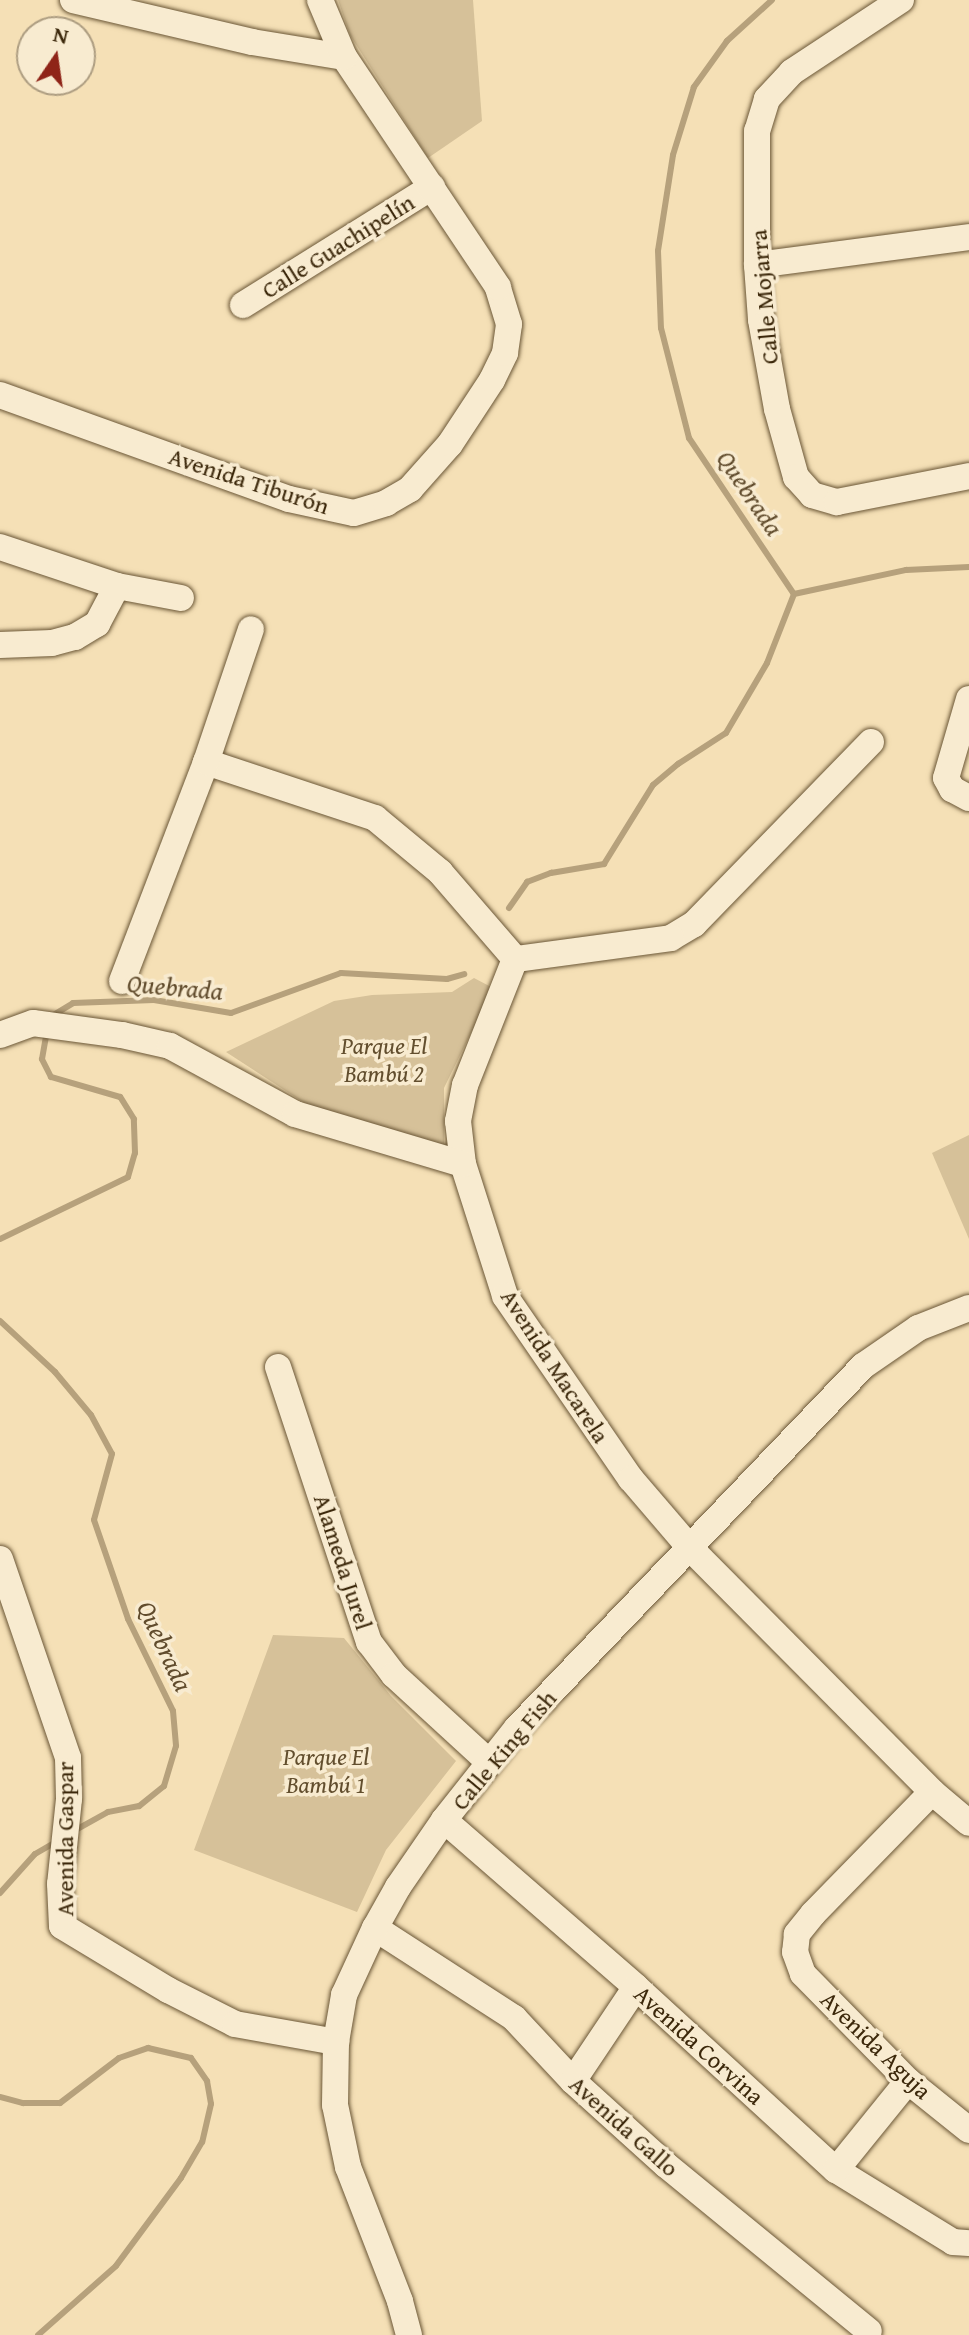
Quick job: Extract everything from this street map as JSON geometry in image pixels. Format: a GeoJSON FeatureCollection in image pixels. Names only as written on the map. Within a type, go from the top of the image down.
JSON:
{"type":"FeatureCollection","features":[{"type":"Feature","properties":{"kind":"street"},"geometry":{"type":"LineString","coordinates":[[73,0],[252,42],[344,57]]}},
{"type":"Feature","properties":{"kind":"street","name":"Avenida Tiburón"},"geometry":{"type":"LineString","coordinates":[[0,395],[320,508],[354,513],[386,503],[410,489],[450,444],[492,380],[505,353],[509,324],[498,287],[344,57],[320,0]]}},
{"type":"Feature","properties":{"kind":"street","name":"Calle Mojarra"},"geometry":{"type":"LineString","coordinates":[[901,0],[792,72],[767,99],[757,131],[757,265],[761,320],[777,409],[796,477],[812,495],[837,502],[969,476]]}},
{"type":"Feature","properties":{"kind":"street","name":"Calle Guachipelín"},"geometry":{"type":"LineString","coordinates":[[243,305],[432,187]]}},
{"type":"Feature","properties":{"kind":"street"},"geometry":{"type":"LineString","coordinates":[[757,265],[969,237]]}},
{"type":"Feature","properties":{"kind":"street"},"geometry":{"type":"LineString","coordinates":[[0,547],[117,586],[181,598]]}},
{"type":"Feature","properties":{"kind":"street"},"geometry":{"type":"LineString","coordinates":[[0,645],[52,643],[75,637],[97,624],[117,586]]}},
{"type":"Feature","properties":{"kind":"street"},"geometry":{"type":"LineString","coordinates":[[122,981],[206,762],[251,629]]}},
{"type":"Feature","properties":{"kind":"street"},"geometry":{"type":"LineString","coordinates":[[969,699],[946,778],[952,789],[969,798]]}},
{"type":"Feature","properties":{"kind":"street"},"geometry":{"type":"LineString","coordinates":[[206,762],[375,818],[440,872],[515,959],[671,938],[694,924],[871,742]]}},
{"type":"Feature","properties":{"kind":"street","name":"Avenida Macarela"},"geometry":{"type":"LineString","coordinates":[[515,959],[465,1085],[458,1121],[463,1164],[505,1296],[631,1479],[691,1549],[932,1792],[969,1823]]}},
{"type":"Feature","properties":{"kind":"street"},"geometry":{"type":"LineString","coordinates":[[0,1035],[33,1023],[65,1030],[122,1035],[170,1046],[295,1114],[463,1164]]}},
{"type":"Feature","properties":{"kind":"street","name":"Calle King Fish"},"geometry":{"type":"LineString","coordinates":[[409,2335],[400,2301],[348,2167],[335,2105],[336,2042],[344,1995],[375,1928],[398,1887],[488,1761],[863,1366],[918,1328],[969,1308]]}},
{"type":"Feature","properties":{"kind":"street","name":"Alameda Jurel"},"geometry":{"type":"LineString","coordinates":[[278,1367],[369,1642],[394,1675],[488,1761]]}},
{"type":"Feature","properties":{"kind":"street","name":"Avenida Gaspar"},"geometry":{"type":"LineString","coordinates":[[0,1559],[68,1758],[69,1799],[60,1884],[62,1926],[168,1990],[235,2024],[336,2042]]}},
{"type":"Feature","properties":{"kind":"street","name":"Avenida Aguja"},"geometry":{"type":"LineString","coordinates":[[932,1792],[813,1914],[797,1934],[795,1952],[803,1974],[908,2081],[969,2130]]}},
{"type":"Feature","properties":{"kind":"street","name":"Avenida Corvina"},"geometry":{"type":"LineString","coordinates":[[444,1820],[636,1987],[836,2170],[953,2242],[969,2243]]}},
{"type":"Feature","properties":{"kind":"street","name":"Avenida Gallo"},"geometry":{"type":"LineString","coordinates":[[375,1928],[514,2018],[573,2081],[666,2165],[869,2331]]}},
{"type":"Feature","properties":{"kind":"street"},"geometry":{"type":"LineString","coordinates":[[573,2081],[636,1987]]}},
{"type":"Feature","properties":{"kind":"street"},"geometry":{"type":"LineString","coordinates":[[836,2170],[908,2081]]}},
{"type":"Feature","properties":{"kind":"green space"},"geometry":{"type":"Polygon","coordinates":[[[338,0],[473,0],[482,121],[428,158],[350,35],[338,0]]]}},
{"type":"Feature","properties":{"kind":"green space","name":"Parque El Bambú 2"},"geometry":{"type":"Polygon","coordinates":[[[474,978],[493,988],[444,1088],[444,1148],[306,1104],[226,1052],[334,1001],[372,995],[452,992],[474,978]]]}},
{"type":"Feature","properties":{"kind":"green space"},"geometry":{"type":"Polygon","coordinates":[[[969,1135],[969,1239],[932,1153],[969,1135]]]}},
{"type":"Feature","properties":{"kind":"green space","name":"Parque El Bambú 1"},"geometry":{"type":"Polygon","coordinates":[[[273,1635],[344,1638],[391,1696],[456,1761],[386,1850],[357,1912],[194,1850],[273,1635]]]}},
{"type":"Feature","properties":{"kind":"waterway","name":"Quebrada"},"geometry":{"type":"LineString","coordinates":[[772,0],[727,41],[694,87],[673,155],[658,251],[661,328],[689,438],[794,594]]}},
{"type":"Feature","properties":{"kind":"waterway"},"geometry":{"type":"LineString","coordinates":[[794,594],[906,570],[969,567]]}},
{"type":"Feature","properties":{"kind":"waterway","name":"Quebrada"},"geometry":{"type":"LineString","coordinates":[[509,908],[527,882],[551,873],[604,864],[653,785],[678,764],[726,733],[767,663],[794,594]]}},
{"type":"Feature","properties":{"kind":"waterway","name":"Quebrada"},"geometry":{"type":"LineString","coordinates":[[50,1017],[73,1003],[154,1000],[231,1013],[341,973],[447,979],[464,974]]}},
{"type":"Feature","properties":{"kind":"waterway","name":"Quebrada"},"geometry":{"type":"LineString","coordinates":[[0,1239],[128,1177],[135,1153],[134,1119],[120,1097],[51,1077],[42,1059],[47,1032]]}},
{"type":"Feature","properties":{"kind":"waterway","name":"Quebrada"},"geometry":{"type":"LineString","coordinates":[[0,1321],[55,1372],[91,1415],[112,1454],[94,1520],[128,1619],[173,1711],[176,1746],[164,1786],[139,1806],[108,1812],[72,1832]]}},
{"type":"Feature","properties":{"kind":"waterway","name":"Quebrada"},"geometry":{"type":"LineString","coordinates":[[0,1893],[35,1854],[56,1842]]}},
{"type":"Feature","properties":{"kind":"waterway","name":"Quebrada"},"geometry":{"type":"LineString","coordinates":[[0,2097],[23,2103],[60,2103],[119,2058],[148,2048],[191,2058],[207,2081],[211,2104],[202,2142],[181,2178],[116,2266],[38,2335]]}}]}
